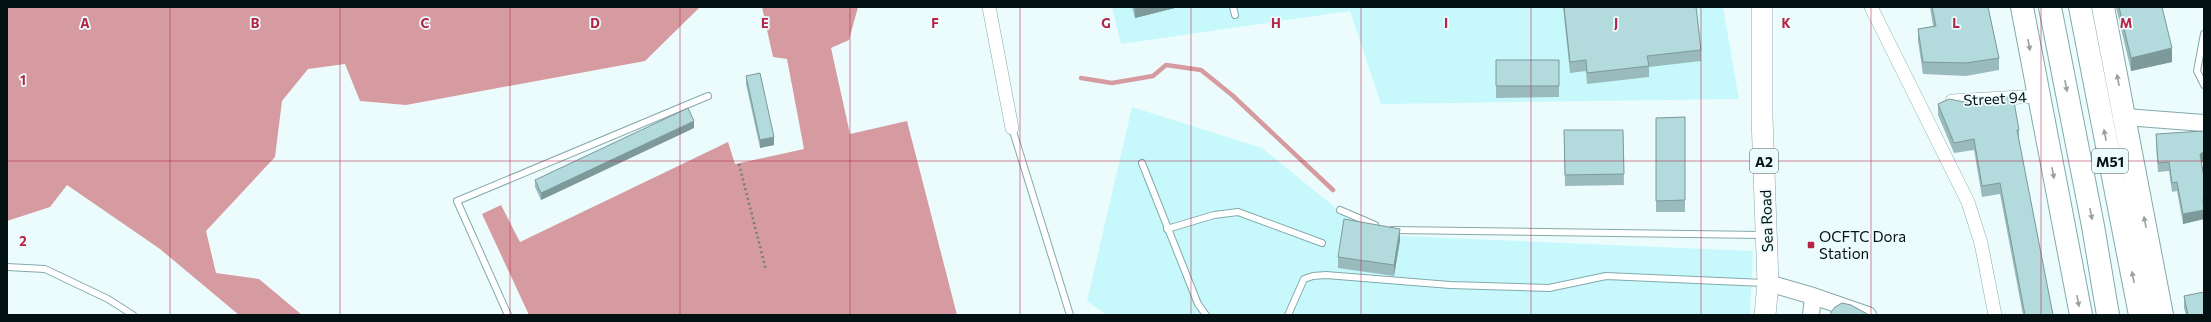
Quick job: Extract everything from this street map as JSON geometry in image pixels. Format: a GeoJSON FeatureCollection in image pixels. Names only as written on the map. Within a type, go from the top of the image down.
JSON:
{"type":"FeatureCollection","features":[{"type":"Feature","properties":{"kind":"highway","name":"Sea Road"},"geometry":{"type":"LineString","coordinates":[[1762,7],[1762,117],[1768,283],[1765,315]]}},
{"type":"Feature","properties":{"kind":"highway"},"geometry":{"type":"LineString","coordinates":[[2022,7],[2081,315]]}},
{"type":"Feature","properties":{"kind":"highway","name":"M51"},"geometry":{"type":"LineString","coordinates":[[2050,7],[2094,226],[2108,315]]}},
{"type":"Feature","properties":{"kind":"highway","name":"M51"},"geometry":{"type":"LineString","coordinates":[[2080,7],[2155,314]]}},
{"type":"Feature","properties":{"kind":"highway"},"geometry":{"type":"LineString","coordinates":[[2103,7],[2125,117],[2155,314]]}},
{"type":"Feature","properties":{"kind":"street"},"geometry":{"type":"LineString","coordinates":[[989,7],[1012,128]]}},
{"type":"Feature","properties":{"kind":"street"},"geometry":{"type":"LineString","coordinates":[[1871,7],[1968,202],[1981,243],[1995,315]]}},
{"type":"Feature","properties":{"kind":"street","name":"Street 94"},"geometry":{"type":"LineString","coordinates":[[1952,101],[2039,96]]}},
{"type":"Feature","properties":{"kind":"street"},"geometry":{"type":"LineString","coordinates":[[2125,117],[2204,123]]}},
{"type":"Feature","properties":{"kind":"street"},"geometry":{"type":"LineString","coordinates":[[1768,283],[1813,296],[1868,315]]}},
{"type":"Feature","properties":{"kind":"street"},"geometry":{"type":"LineString","coordinates":[[1811,315],[1813,296]]}},
{"type":"Feature","properties":{"kind":"lane"},"geometry":{"type":"LineString","coordinates":[[1233,7],[1235,15]]}},
{"type":"Feature","properties":{"kind":"lane"},"geometry":{"type":"LineString","coordinates":[[2204,34],[2197,71],[2204,86]]}},
{"type":"Feature","properties":{"kind":"lane"},"geometry":{"type":"LineString","coordinates":[[508,315],[456,201],[708,96]]}},
{"type":"Feature","properties":{"kind":"lane"},"geometry":{"type":"LineString","coordinates":[[1012,128],[1070,315]]}},
{"type":"Feature","properties":{"kind":"lane"},"geometry":{"type":"LineString","coordinates":[[1142,163],[1198,304],[1206,315]]}},
{"type":"Feature","properties":{"kind":"lane"},"geometry":{"type":"LineString","coordinates":[[1340,210],[1369,224],[1395,230],[1766,235]]}},
{"type":"Feature","properties":{"kind":"lane"},"geometry":{"type":"LineString","coordinates":[[1167,229],[1214,215],[1238,212],[1322,243]]}},
{"type":"Feature","properties":{"kind":"lane"},"geometry":{"type":"LineString","coordinates":[[7,267],[45,269],[108,299],[133,315]]}},
{"type":"Feature","properties":{"kind":"lane"},"geometry":{"type":"LineString","coordinates":[[1288,315],[1304,279],[1313,276],[1326,275],[1450,285],[1549,288],[1606,276],[1768,283]]}},
{"type":"Feature","properties":{"kind":"path"},"geometry":{"type":"LineString","coordinates":[[739,164],[766,270]]}},
{"type":"Feature","properties":{"kind":"shaded area"},"geometry":{"type":"Polygon","coordinates":[[[7,7],[700,7],[645,61],[406,105],[360,101],[345,64],[308,69],[282,101],[275,157],[206,231],[216,273],[259,279],[302,315],[239,315],[160,249],[67,185],[50,207],[7,221],[7,7]]]}},
{"type":"Feature","properties":{"kind":"shaded area"},"geometry":{"type":"Polygon","coordinates":[[[762,7],[858,7],[849,40],[831,48],[850,134],[907,121],[957,315],[529,315],[482,214],[501,205],[520,242],[728,142],[735,164],[804,149],[787,59],[773,57],[762,7]]]}},
{"type":"Feature","properties":{"kind":"shaded area"},"geometry":{"type":"Polygon","coordinates":[[[1112,7],[1723,7],[1739,99],[1381,104],[1350,11],[1121,44],[1112,7]]]}},
{"type":"Feature","properties":{"kind":"shaded area"},"geometry":{"type":"Polygon","coordinates":[[[1132,107],[1262,148],[1358,226],[1402,236],[1753,251],[1750,315],[1107,315],[1087,301],[1132,107]]]}},
{"type":"Feature","properties":{"kind":"building"},"geometry":{"type":"Polygon","coordinates":[[[1564,7],[1696,7],[1701,50],[1647,56],[1649,66],[1587,73],[1586,60],[1570,62],[1564,7]]]}},
{"type":"Feature","properties":{"kind":"building"},"geometry":{"type":"Polygon","coordinates":[[[1932,7],[1988,7],[1999,58],[1966,63],[1923,62],[1918,29],[1936,26],[1932,7]]]}},
{"type":"Feature","properties":{"kind":"building"},"geometry":{"type":"Polygon","coordinates":[[[2119,7],[2162,7],[2172,48],[2131,58],[2119,7]]]}},
{"type":"Feature","properties":{"kind":"building"},"geometry":{"type":"Polygon","coordinates":[[[1496,60],[1559,60],[1559,86],[1496,86],[1496,60]]]}},
{"type":"Feature","properties":{"kind":"building"},"geometry":{"type":"Polygon","coordinates":[[[760,73],[774,137],[760,140],[746,76],[760,73]]]}},
{"type":"Feature","properties":{"kind":"building"},"geometry":{"type":"Polygon","coordinates":[[[2013,96],[2019,130],[2017,130],[2053,315],[2025,315],[2000,183],[1982,186],[1974,139],[1954,143],[1938,104],[1949,99],[1975,104],[2013,96]]]}},
{"type":"Feature","properties":{"kind":"building"},"geometry":{"type":"Polygon","coordinates":[[[688,108],[694,121],[541,193],[535,180],[688,108]]]}},
{"type":"Feature","properties":{"kind":"building"},"geometry":{"type":"Polygon","coordinates":[[[1685,117],[1685,200],[1656,201],[1656,118],[1685,117]]]}},
{"type":"Feature","properties":{"kind":"building"},"geometry":{"type":"Polygon","coordinates":[[[1564,130],[1623,130],[1624,174],[1565,175],[1564,130]]]}},
{"type":"Feature","properties":{"kind":"building"},"geometry":{"type":"Polygon","coordinates":[[[2204,131],[2204,152],[2200,154],[2204,178],[2204,210],[2183,214],[2177,182],[2172,183],[2169,162],[2158,163],[2156,134],[2204,131]]]}},
{"type":"Feature","properties":{"kind":"building"},"geometry":{"type":"Polygon","coordinates":[[[1344,219],[1400,229],[1394,265],[1338,257],[1344,219]]]}},
{"type":"Feature","properties":{"kind":"building"},"geometry":{"type":"Polygon","coordinates":[[[2204,292],[2204,315],[2188,315],[2184,296],[2204,292]]]}},
{"type":"Feature","properties":{"kind":"building"},"geometry":{"type":"Polygon","coordinates":[[[1842,303],[1851,305],[1869,315],[1831,315],[1831,312],[1835,307],[1842,303]]]}},
{"type":"Feature","properties":{"kind":"waterway"},"geometry":{"type":"LineString","coordinates":[[1081,78],[1112,83],[1153,76],[1166,65],[1201,70],[1232,95],[1333,190]]}},
{"type":"Feature","properties":{"kind":"place","name":"OCFTC Dora Station"},"geometry":{"type":"Point","coordinates":[1811,245]}}]}
